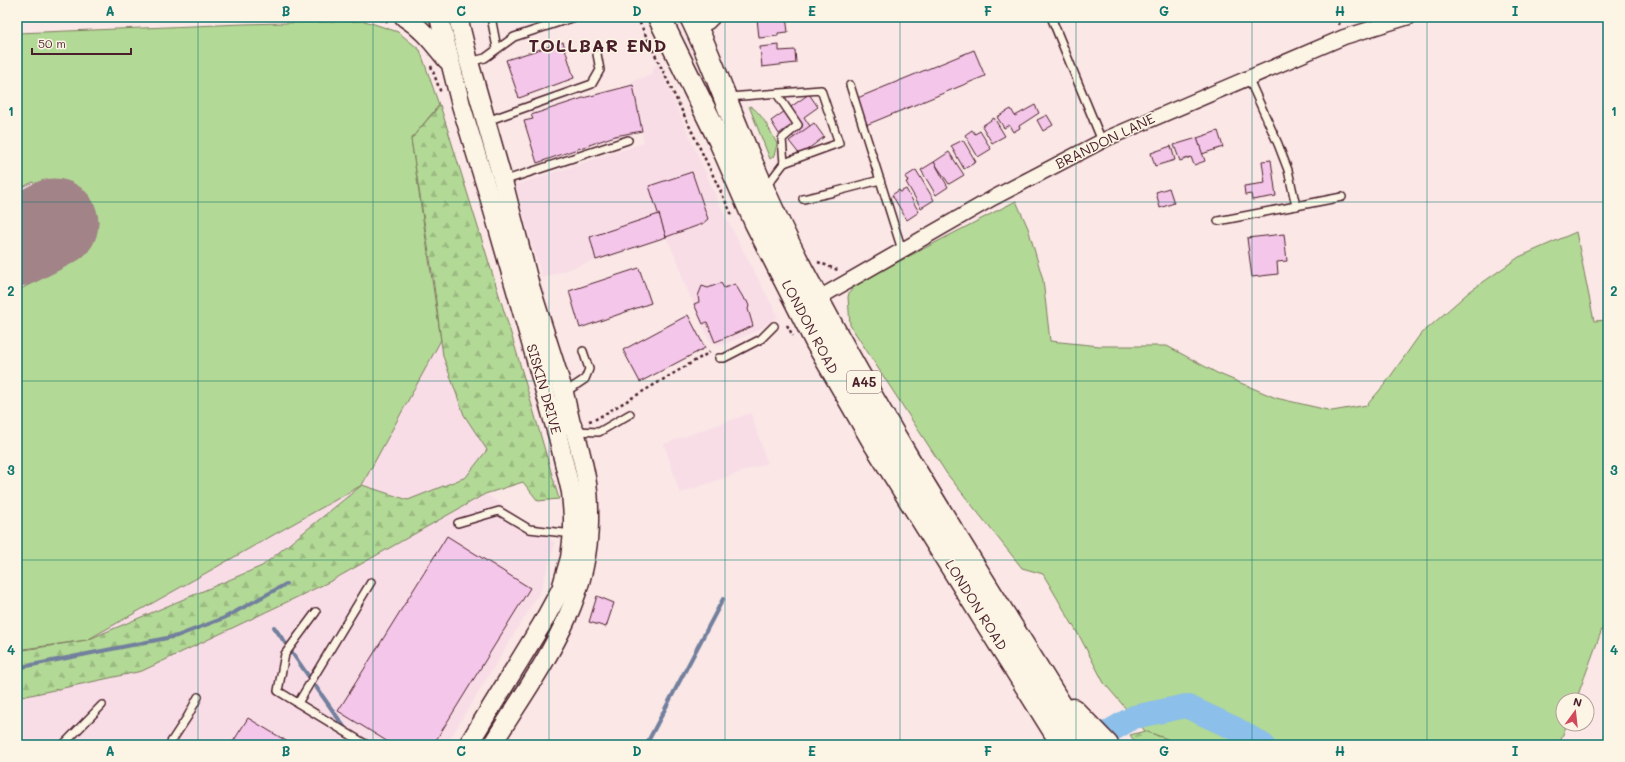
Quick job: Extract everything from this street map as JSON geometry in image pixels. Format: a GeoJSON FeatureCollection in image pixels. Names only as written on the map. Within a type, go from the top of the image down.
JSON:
{"type":"FeatureCollection","features":[{"type":"Feature","properties":{"kind":"highway","name":"LONDON ROAD"},"geometry":{"type":"LineString","coordinates":[[659,17],[720,141],[756,223],[817,343],[875,444],[1058,709],[1085,745]]}},
{"type":"Feature","properties":{"kind":"highway","name":"LONDON ROAD"},"geometry":{"type":"LineString","coordinates":[[700,21],[725,98],[764,190],[817,299],[923,485],[1049,685],[1058,709],[1063,745]]}},
{"type":"Feature","properties":{"kind":"highway"},"geometry":{"type":"LineString","coordinates":[[1058,709],[1107,745]]}},
{"type":"Feature","properties":{"kind":"street"},"geometry":{"type":"LineString","coordinates":[[404,17],[424,31],[451,65]]}},
{"type":"Feature","properties":{"kind":"street","name":"SISKIN DRIVE"},"geometry":{"type":"LineString","coordinates":[[439,17],[461,105],[488,193],[568,432]]}},
{"type":"Feature","properties":{"kind":"street","name":"SISKIN DRIVE"},"geometry":{"type":"LineString","coordinates":[[458,17],[530,286],[564,393],[572,492],[581,535],[583,576],[560,636],[492,745]]}},
{"type":"Feature","properties":{"kind":"street","name":"BRANDON LANE"},"geometry":{"type":"LineString","coordinates":[[817,299],[993,198],[1141,122],[1344,37],[1409,17]]}},
{"type":"Feature","properties":{"kind":"street","name":"SISKIN DRIVE"},"geometry":{"type":"LineString","coordinates":[[468,745],[542,624],[561,589],[570,558],[581,535]]}},
{"type":"Feature","properties":{"kind":"lane"},"geometry":{"type":"LineString","coordinates":[[491,17],[497,48]]}},
{"type":"Feature","properties":{"kind":"lane"},"geometry":{"type":"LineString","coordinates":[[469,62],[485,58],[514,37],[575,17]]}},
{"type":"Feature","properties":{"kind":"lane"},"geometry":{"type":"LineString","coordinates":[[1051,17],[1102,141]]}},
{"type":"Feature","properties":{"kind":"lane"},"geometry":{"type":"LineString","coordinates":[[486,121],[592,84],[600,70],[597,54]]}},
{"type":"Feature","properties":{"kind":"lane"},"geometry":{"type":"LineString","coordinates":[[1248,77],[1288,170],[1296,206]]}},
{"type":"Feature","properties":{"kind":"lane"},"geometry":{"type":"LineString","coordinates":[[850,85],[902,250]]}},
{"type":"Feature","properties":{"kind":"lane"},"geometry":{"type":"LineString","coordinates":[[725,98],[821,90],[839,143],[784,163],[764,190]]}},
{"type":"Feature","properties":{"kind":"lane"},"geometry":{"type":"LineString","coordinates":[[777,94],[798,125],[782,139],[784,163]]}},
{"type":"Feature","properties":{"kind":"lane"},"geometry":{"type":"LineString","coordinates":[[503,181],[628,140]]}},
{"type":"Feature","properties":{"kind":"lane"},"geometry":{"type":"LineString","coordinates":[[803,199],[880,180]]}},
{"type":"Feature","properties":{"kind":"lane"},"geometry":{"type":"LineString","coordinates":[[1218,221],[1342,197]]}},
{"type":"Feature","properties":{"kind":"lane"},"geometry":{"type":"LineString","coordinates":[[719,358],[724,358],[761,339],[774,326]]}},
{"type":"Feature","properties":{"kind":"lane"},"geometry":{"type":"LineString","coordinates":[[564,393],[584,380],[589,369],[583,351]]}},
{"type":"Feature","properties":{"kind":"lane"},"geometry":{"type":"LineString","coordinates":[[568,432],[599,432],[630,414]]}},
{"type":"Feature","properties":{"kind":"lane"},"geometry":{"type":"LineString","coordinates":[[458,523],[500,511],[529,529],[581,535]]}},
{"type":"Feature","properties":{"kind":"lane"},"geometry":{"type":"LineString","coordinates":[[298,702],[371,582]]}},
{"type":"Feature","properties":{"kind":"lane"},"geometry":{"type":"LineString","coordinates":[[316,612],[285,654],[278,691],[367,745]]}},
{"type":"Feature","properties":{"kind":"lane"},"geometry":{"type":"LineString","coordinates":[[170,745],[198,697]]}},
{"type":"Feature","properties":{"kind":"lane"},"geometry":{"type":"LineString","coordinates":[[63,745],[102,705]]}},
{"type":"Feature","properties":{"kind":"path"},"geometry":{"type":"LineString","coordinates":[[637,17],[728,207]]}},
{"type":"Feature","properties":{"kind":"path"},"geometry":{"type":"LineString","coordinates":[[814,258],[818,262],[856,277]]}},
{"type":"Feature","properties":{"kind":"path"},"geometry":{"type":"LineString","coordinates":[[568,432],[596,419],[713,351],[719,358]]}},
{"type":"Feature","properties":{"kind":"shaded area"},"geometry":{"type":"Polygon","coordinates":[[[368,25],[545,465],[486,494],[555,543],[541,590],[446,745],[17,745],[17,36],[368,25]]]}},
{"type":"Feature","properties":{"kind":"shaded area"},"geometry":{"type":"Polygon","coordinates":[[[658,64],[720,206],[778,317],[757,331],[719,346],[712,343],[707,335],[683,280],[680,266],[666,237],[542,278],[515,185],[644,143],[632,81],[651,75],[655,66],[658,64]]]}},
{"type":"Feature","properties":{"kind":"shaded area"},"geometry":{"type":"Polygon","coordinates":[[[751,413],[767,463],[680,493],[664,444],[751,413]]]}},
{"type":"Feature","properties":{"kind":"green space"},"geometry":{"type":"Polygon","coordinates":[[[365,21],[398,32],[420,50],[439,105],[411,139],[441,340],[362,485],[87,640],[17,650],[17,291],[78,259],[33,182],[17,190],[17,33],[243,24],[365,21]]]}},
{"type":"Feature","properties":{"kind":"green space"},"geometry":{"type":"Polygon","coordinates":[[[440,105],[513,340],[559,499],[538,501],[523,482],[485,494],[331,581],[142,671],[17,698],[17,651],[87,640],[262,566],[362,485],[408,500],[466,477],[487,450],[464,415],[443,356],[433,278],[411,139],[440,105]]]}},
{"type":"Feature","properties":{"kind":"green space"},"geometry":{"type":"Polygon","coordinates":[[[749,106],[753,108],[761,117],[769,128],[777,144],[774,156],[770,159],[749,106]]]}},
{"type":"Feature","properties":{"kind":"green space"},"geometry":{"type":"Polygon","coordinates":[[[1016,201],[1028,228],[1043,280],[1050,341],[1100,346],[1167,346],[1217,373],[1276,398],[1332,411],[1367,405],[1385,384],[1419,336],[1469,292],[1519,257],[1576,232],[1594,321],[1608,320],[1608,613],[1579,692],[1555,692],[1555,732],[1564,732],[1559,745],[1174,745],[1167,739],[1145,731],[1104,683],[1081,639],[1043,574],[1022,568],[947,474],[850,325],[848,297],[849,293],[857,283],[1016,201]]]}},
{"type":"Feature","properties":{"kind":"green space"},"geometry":{"type":"Polygon","coordinates":[[[1145,731],[1167,739],[1174,745],[1137,745],[1130,735],[1145,731]]]}},
{"type":"Feature","properties":{"kind":"building"},"geometry":{"type":"Polygon","coordinates":[[[786,17],[788,32],[778,33],[778,36],[759,38],[757,18],[786,17]]]}},
{"type":"Feature","properties":{"kind":"building"},"geometry":{"type":"Polygon","coordinates":[[[563,42],[574,78],[519,98],[506,60],[563,42]]]}},
{"type":"Feature","properties":{"kind":"building"},"geometry":{"type":"Polygon","coordinates":[[[779,45],[779,51],[795,50],[796,63],[762,67],[760,47],[779,45]]]}},
{"type":"Feature","properties":{"kind":"building"},"geometry":{"type":"Polygon","coordinates":[[[974,50],[985,76],[866,125],[855,99],[974,50]]]}},
{"type":"Feature","properties":{"kind":"building"},"geometry":{"type":"Polygon","coordinates":[[[633,85],[642,131],[615,136],[537,163],[524,121],[533,119],[531,115],[583,98],[633,85]]]}},
{"type":"Feature","properties":{"kind":"building"},"geometry":{"type":"Polygon","coordinates":[[[809,94],[818,107],[804,117],[812,129],[796,141],[787,128],[779,134],[771,121],[809,94]]]}},
{"type":"Feature","properties":{"kind":"building"},"geometry":{"type":"Polygon","coordinates":[[[1035,105],[1039,113],[1019,126],[1020,128],[1013,132],[1009,125],[1004,128],[997,117],[1011,109],[1015,116],[1035,105]]]}},
{"type":"Feature","properties":{"kind":"building"},"geometry":{"type":"Polygon","coordinates":[[[1047,115],[1053,125],[1043,131],[1037,120],[1047,115]]]}},
{"type":"Feature","properties":{"kind":"building"},"geometry":{"type":"Polygon","coordinates":[[[994,118],[1005,136],[992,143],[982,126],[994,118]]]}},
{"type":"Feature","properties":{"kind":"building"},"geometry":{"type":"Polygon","coordinates":[[[814,123],[824,137],[800,155],[789,141],[814,123]]]}},
{"type":"Feature","properties":{"kind":"building"},"geometry":{"type":"Polygon","coordinates":[[[972,130],[975,134],[980,131],[991,149],[978,157],[965,135],[972,130]]]}},
{"type":"Feature","properties":{"kind":"building"},"geometry":{"type":"Polygon","coordinates":[[[1218,131],[1223,147],[1202,154],[1197,138],[1218,131]]]}},
{"type":"Feature","properties":{"kind":"building"},"geometry":{"type":"Polygon","coordinates":[[[1197,138],[1205,161],[1194,165],[1191,157],[1180,161],[1174,145],[1197,138]]]}},
{"type":"Feature","properties":{"kind":"building"},"geometry":{"type":"Polygon","coordinates":[[[963,140],[976,162],[964,169],[951,146],[963,140]]]}},
{"type":"Feature","properties":{"kind":"building"},"geometry":{"type":"Polygon","coordinates":[[[1171,146],[1175,160],[1155,166],[1151,153],[1171,146]]]}},
{"type":"Feature","properties":{"kind":"building"},"geometry":{"type":"Polygon","coordinates":[[[949,152],[964,175],[949,184],[934,162],[949,152]]]}},
{"type":"Feature","properties":{"kind":"building"},"geometry":{"type":"Polygon","coordinates":[[[1271,160],[1276,196],[1252,200],[1251,194],[1245,195],[1244,186],[1265,183],[1262,161],[1271,160]]]}},
{"type":"Feature","properties":{"kind":"building"},"geometry":{"type":"Polygon","coordinates":[[[934,162],[948,187],[936,195],[921,170],[934,162]]]}},
{"type":"Feature","properties":{"kind":"building"},"geometry":{"type":"Polygon","coordinates":[[[916,170],[934,200],[921,208],[906,182],[908,181],[905,177],[916,170]]]}},
{"type":"Feature","properties":{"kind":"building"},"geometry":{"type":"Polygon","coordinates":[[[692,172],[708,219],[702,224],[666,237],[649,186],[692,172]]]}},
{"type":"Feature","properties":{"kind":"building"},"geometry":{"type":"Polygon","coordinates":[[[1169,188],[1174,203],[1160,208],[1156,192],[1169,188]]]}},
{"type":"Feature","properties":{"kind":"building"},"geometry":{"type":"Polygon","coordinates":[[[906,189],[919,212],[907,220],[892,195],[899,190],[900,192],[906,189]]]}},
{"type":"Feature","properties":{"kind":"building"},"geometry":{"type":"Polygon","coordinates":[[[659,214],[666,237],[596,260],[590,237],[659,214]]]}},
{"type":"Feature","properties":{"kind":"building"},"geometry":{"type":"Polygon","coordinates":[[[1284,234],[1287,261],[1277,262],[1278,274],[1252,277],[1247,238],[1284,234]]]}},
{"type":"Feature","properties":{"kind":"building"},"geometry":{"type":"Polygon","coordinates":[[[639,268],[651,303],[580,328],[569,291],[639,268]]]}},
{"type":"Feature","properties":{"kind":"building"},"geometry":{"type":"Polygon","coordinates":[[[721,283],[724,288],[735,284],[744,299],[747,301],[753,326],[715,342],[707,322],[703,324],[694,304],[699,302],[698,296],[702,286],[708,288],[721,283]]]}},
{"type":"Feature","properties":{"kind":"building"},"geometry":{"type":"Polygon","coordinates":[[[688,315],[705,348],[640,382],[623,350],[688,315]]]}},
{"type":"Feature","properties":{"kind":"building"},"geometry":{"type":"Polygon","coordinates":[[[447,536],[530,588],[433,745],[393,745],[338,711],[447,536]]]}},
{"type":"Feature","properties":{"kind":"building"},"geometry":{"type":"Polygon","coordinates":[[[597,596],[614,603],[606,627],[589,622],[597,596]]]}},
{"type":"Feature","properties":{"kind":"building"},"geometry":{"type":"Polygon","coordinates":[[[248,718],[293,745],[231,745],[248,718]]]}},
{"type":"Feature","properties":{"kind":"waterway"},"geometry":{"type":"LineString","coordinates":[[17,668],[177,636],[224,618],[286,584]]}},
{"type":"Feature","properties":{"kind":"waterway"},"geometry":{"type":"LineString","coordinates":[[646,745],[723,599]]}},
{"type":"Feature","properties":{"kind":"waterway"},"geometry":{"type":"LineString","coordinates":[[274,627],[347,731]]}},
{"type":"Feature","properties":{"kind":"waterway"},"geometry":{"type":"LineString","coordinates":[[1086,745],[1134,717],[1186,706],[1236,729],[1263,745]]}},
{"type":"Feature","properties":{"kind":"waterway"},"geometry":{"type":"LineString","coordinates":[[351,737],[356,745]]}},
{"type":"Feature","properties":{"kind":"runway"},"geometry":{"type":"LineString","coordinates":[[17,242],[54,223]]}},
{"type":"Feature","properties":{"kind":"district","name":"TOLLBAR END"},"geometry":{"type":"Point","coordinates":[598,46]}}]}
